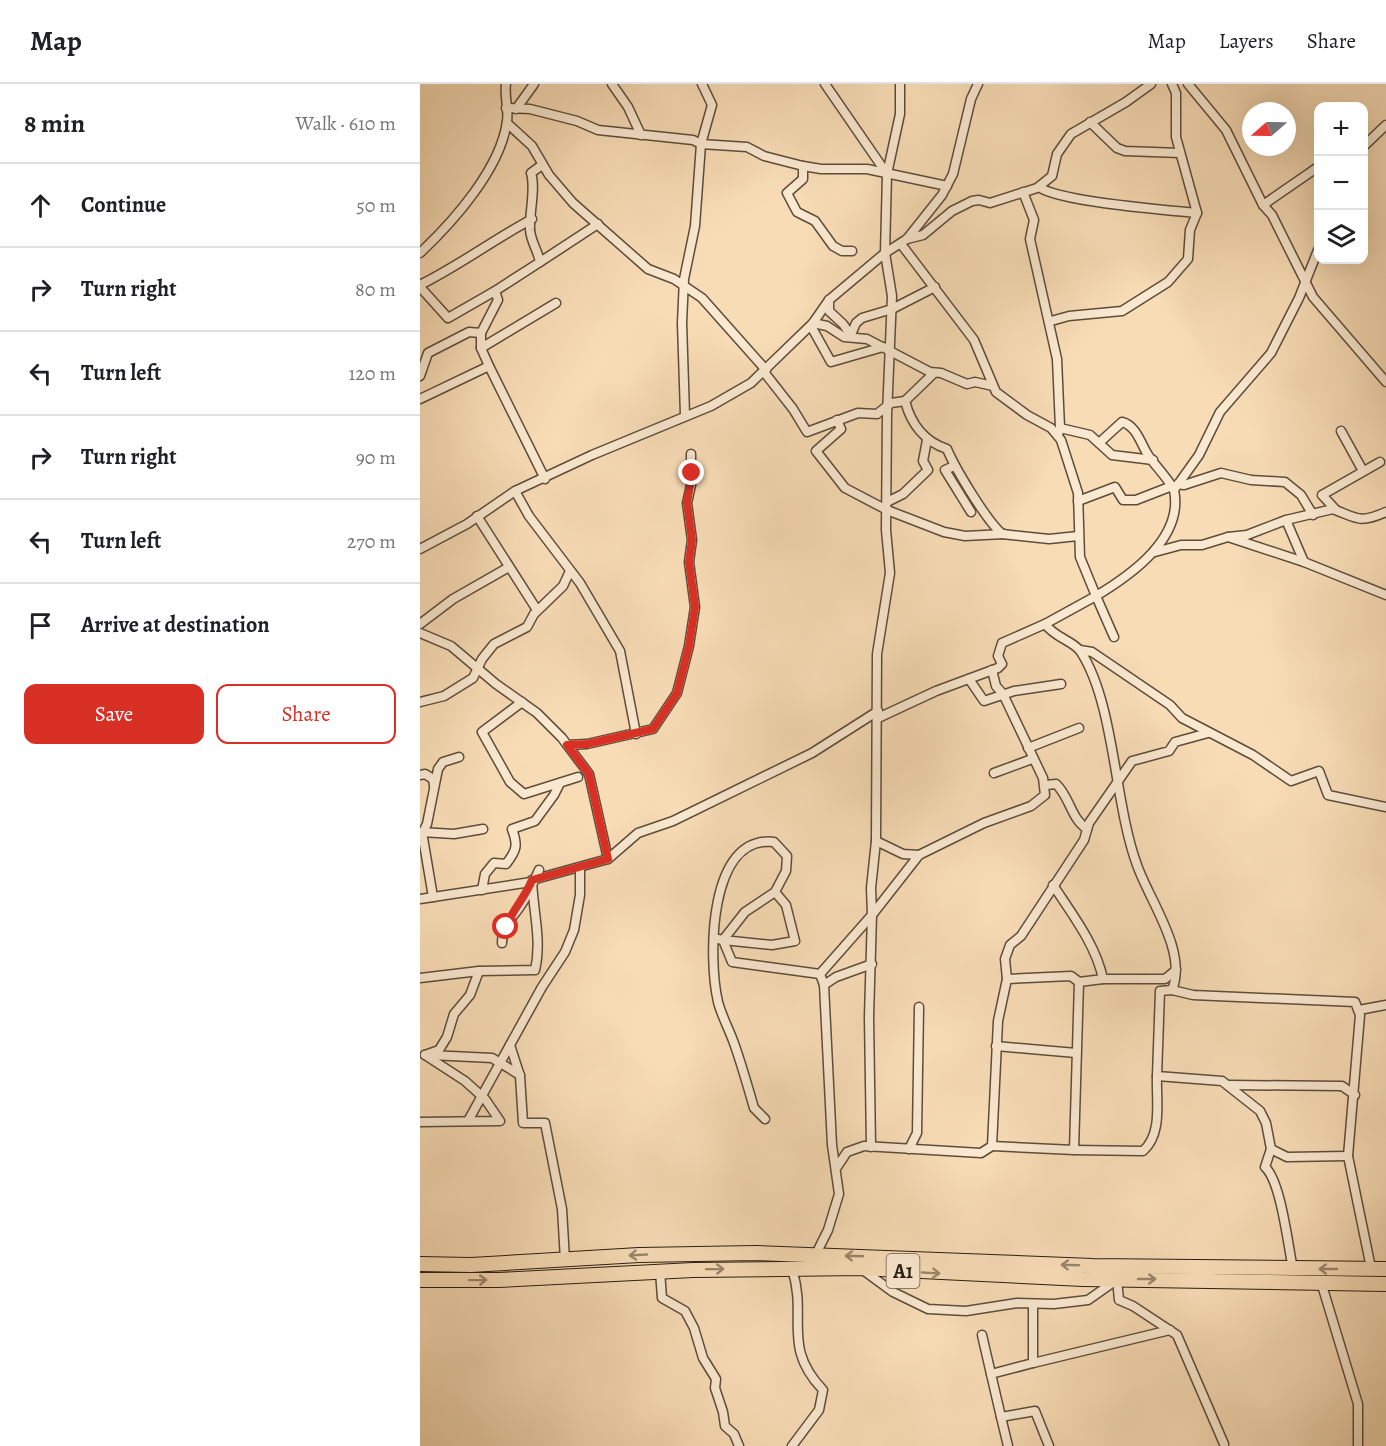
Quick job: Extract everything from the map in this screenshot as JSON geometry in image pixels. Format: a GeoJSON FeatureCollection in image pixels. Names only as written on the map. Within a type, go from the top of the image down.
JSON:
{"type":"FeatureCollection","features":[{"type":"Feature","properties":{"kind":"highway","name":"A1"},"geometry":{"type":"LineString","coordinates":[[420,1264],[471,1265],[692,1253],[814,1255],[1001,1263],[1386,1269]]}},
{"type":"Feature","properties":{"kind":"highway"},"geometry":{"type":"LineString","coordinates":[[692,1253],[693,1270]]}},
{"type":"Feature","properties":{"kind":"highway","name":"A1"},"geometry":{"type":"LineString","coordinates":[[420,1280],[498,1280],[693,1270],[860,1268],[1117,1280],[1386,1284]]}},
{"type":"Feature","properties":{"kind":"street"},"geometry":{"type":"LineString","coordinates":[[420,253],[474,193],[501,146],[507,122],[506,84]]}},
{"type":"Feature","properties":{"kind":"street"},"geometry":{"type":"LineString","coordinates":[[507,122],[534,84]]}},
{"type":"Feature","properties":{"kind":"street"},"geometry":{"type":"LineString","coordinates":[[612,84],[628,107],[640,135]]}},
{"type":"Feature","properties":{"kind":"street"},"geometry":{"type":"LineString","coordinates":[[685,415],[682,323],[684,286],[695,226],[702,144],[712,105],[702,84]]}},
{"type":"Feature","properties":{"kind":"street"},"geometry":{"type":"LineString","coordinates":[[825,84],[887,174]]}},
{"type":"Feature","properties":{"kind":"street"},"geometry":{"type":"LineString","coordinates":[[871,1147],[869,1017],[872,964],[871,888],[876,842],[877,654],[890,576],[887,506],[887,349],[892,309],[885,253],[887,174],[900,118],[900,84]]}},
{"type":"Feature","properties":{"kind":"street"},"geometry":{"type":"LineString","coordinates":[[904,241],[947,186],[953,174],[971,99],[978,84]]}},
{"type":"Feature","properties":{"kind":"street"},"geometry":{"type":"LineString","coordinates":[[420,549],[467,524],[515,491],[736,393],[765,371],[812,324],[829,300],[885,253],[904,241],[923,236],[952,211],[972,201],[980,200],[990,203],[1039,187],[1052,176],[1058,154],[1071,134],[1126,102],[1151,84]]}},
{"type":"Feature","properties":{"kind":"street"},"geometry":{"type":"LineString","coordinates":[[1051,321],[1069,316],[1122,311],[1168,282],[1188,259],[1190,230],[1197,213],[1176,137],[1176,93],[1172,84]]}},
{"type":"Feature","properties":{"kind":"street"},"geometry":{"type":"LineString","coordinates":[[1188,84],[1226,130],[1263,205],[1272,215],[1305,282],[1326,315],[1386,382]]}},
{"type":"Feature","properties":{"kind":"street"},"geometry":{"type":"LineString","coordinates":[[506,108],[517,108],[577,121],[598,130],[693,140],[702,144],[747,147],[764,156],[803,166],[867,170],[947,186]]}},
{"type":"Feature","properties":{"kind":"street"},"geometry":{"type":"LineString","coordinates":[[507,122],[532,146],[542,165],[573,204],[648,269],[668,276],[684,286],[720,315],[794,409],[806,432],[862,413],[877,414],[888,405],[905,401],[934,373]]}},
{"type":"Feature","properties":{"kind":"street"},"geometry":{"type":"LineString","coordinates":[[1090,122],[1117,148],[1125,151],[1180,153]]}},
{"type":"Feature","properties":{"kind":"street"},"geometry":{"type":"LineString","coordinates":[[1368,142],[1386,125]]}},
{"type":"Feature","properties":{"kind":"street"},"geometry":{"type":"LineString","coordinates":[[540,262],[532,241],[530,198],[534,181],[531,174],[542,165]]}},
{"type":"Feature","properties":{"kind":"street"},"geometry":{"type":"LineString","coordinates":[[803,166],[804,179],[787,193],[798,212],[815,221],[833,246],[842,251],[852,251]]}},
{"type":"Feature","properties":{"kind":"street"},"geometry":{"type":"LineString","coordinates":[[1263,205],[1314,170]]}},
{"type":"Feature","properties":{"kind":"street"},"geometry":{"type":"LineString","coordinates":[[1039,187],[1051,192],[1115,204],[1197,213]]}},
{"type":"Feature","properties":{"kind":"street"},"geometry":{"type":"LineString","coordinates":[[1023,192],[1034,220],[1030,239],[1042,297],[1051,321],[1058,363],[1059,431],[1078,493],[1080,557],[1114,637]]}},
{"type":"Feature","properties":{"kind":"street"},"geometry":{"type":"LineString","coordinates":[[532,219],[506,233],[460,265],[420,286],[448,318],[495,291],[598,224]]}},
{"type":"Feature","properties":{"kind":"street"},"geometry":{"type":"LineString","coordinates":[[904,241],[981,349],[993,386],[1003,399],[1051,428],[1090,435],[1112,455],[1153,460]]}},
{"type":"Feature","properties":{"kind":"street"},"geometry":{"type":"LineString","coordinates":[[1175,487],[1199,455],[1220,412],[1271,353],[1314,260]]}},
{"type":"Feature","properties":{"kind":"street"},"geometry":{"type":"LineString","coordinates":[[850,336],[857,322],[862,318],[892,309],[935,287]]}},
{"type":"Feature","properties":{"kind":"street"},"geometry":{"type":"LineString","coordinates":[[495,291],[498,300],[481,333],[481,348],[545,478]]}},
{"type":"Feature","properties":{"kind":"street"},"geometry":{"type":"LineString","coordinates":[[829,300],[829,311],[843,324],[850,336]]}},
{"type":"Feature","properties":{"kind":"street"},"geometry":{"type":"LineString","coordinates":[[481,348],[556,303]]}},
{"type":"Feature","properties":{"kind":"street"},"geometry":{"type":"LineString","coordinates":[[812,324],[827,326],[841,336],[861,338],[934,373],[941,373],[967,384],[973,382],[993,386]]}},
{"type":"Feature","properties":{"kind":"street"},"geometry":{"type":"LineString","coordinates":[[812,324],[831,362],[887,349]]}},
{"type":"Feature","properties":{"kind":"street"},"geometry":{"type":"LineString","coordinates":[[420,376],[428,353],[469,332],[481,333]]}},
{"type":"Feature","properties":{"kind":"street"},"geometry":{"type":"LineString","coordinates":[[420,399],[489,366]]}},
{"type":"Feature","properties":{"kind":"street"},"geometry":{"type":"LineString","coordinates":[[905,401],[908,411],[927,440],[947,449],[954,465],[992,522],[1004,534]]}},
{"type":"Feature","properties":{"kind":"street"},"geometry":{"type":"LineString","coordinates":[[837,420],[842,429],[816,451],[845,488],[944,532],[965,536],[1004,534],[1049,539],[1078,536]]}},
{"type":"Feature","properties":{"kind":"street"},"geometry":{"type":"LineString","coordinates":[[420,899],[531,881],[608,859],[638,833],[673,821],[812,753],[878,715],[1002,664],[998,656],[1002,644],[1045,624],[1127,577],[1155,552],[1169,524],[1176,497],[1175,487],[1153,460],[1143,441],[1126,423],[1122,422],[1099,443]]}},
{"type":"Feature","properties":{"kind":"street"},"geometry":{"type":"LineString","coordinates":[[1341,431],[1363,471]]}},
{"type":"Feature","properties":{"kind":"street"},"geometry":{"type":"LineString","coordinates":[[887,506],[928,470],[923,461],[927,440]]}},
{"type":"Feature","properties":{"kind":"street"},"geometry":{"type":"LineString","coordinates":[[567,745],[587,744],[653,729],[677,693],[689,646],[695,607],[689,562],[692,540],[687,503],[691,484],[691,454]]}},
{"type":"Feature","properties":{"kind":"street"},"geometry":{"type":"LineString","coordinates":[[1380,462],[1322,495],[1343,516],[1356,519],[1375,517],[1386,512]]}},
{"type":"Feature","properties":{"kind":"street"},"geometry":{"type":"LineString","coordinates":[[954,465],[945,470],[971,512]]}},
{"type":"Feature","properties":{"kind":"street"},"geometry":{"type":"LineString","coordinates":[[1078,501],[1114,487],[1123,500],[1136,500],[1221,473],[1251,480],[1285,482],[1301,495],[1313,514]]}},
{"type":"Feature","properties":{"kind":"street"},"geometry":{"type":"LineString","coordinates":[[515,491],[529,516],[580,583],[620,651],[636,734]]}},
{"type":"Feature","properties":{"kind":"street"},"geometry":{"type":"LineString","coordinates":[[1155,552],[1181,545],[1202,545],[1228,537],[1247,535],[1286,520],[1336,510]]}},
{"type":"Feature","properties":{"kind":"street"},"geometry":{"type":"LineString","coordinates":[[477,516],[537,610]]}},
{"type":"Feature","properties":{"kind":"street"},"geometry":{"type":"LineString","coordinates":[[1286,520],[1304,562]]}},
{"type":"Feature","properties":{"kind":"street"},"geometry":{"type":"LineString","coordinates":[[1228,537],[1304,562],[1386,595]]}},
{"type":"Feature","properties":{"kind":"street"},"geometry":{"type":"LineString","coordinates":[[420,624],[453,599],[509,567]]}},
{"type":"Feature","properties":{"kind":"street"},"geometry":{"type":"LineString","coordinates":[[420,702],[455,690],[473,678],[494,644],[526,627],[537,610],[563,586],[570,571]]}},
{"type":"Feature","properties":{"kind":"street"},"geometry":{"type":"LineString","coordinates":[[1045,624],[1055,636],[1080,650],[1092,652],[1170,705],[1182,718],[1253,755],[1291,781],[1319,771],[1328,795],[1386,807]]}},
{"type":"Feature","properties":{"kind":"street"},"geometry":{"type":"LineString","coordinates":[[420,633],[451,646],[537,713],[567,745],[589,774],[608,859]]}},
{"type":"Feature","properties":{"kind":"street"},"geometry":{"type":"LineString","coordinates":[[1080,650],[1104,716],[1136,864],[1162,919],[1176,970],[1172,990]]}},
{"type":"Feature","properties":{"kind":"street"},"geometry":{"type":"LineString","coordinates":[[820,974],[872,915],[919,855],[976,826],[1031,806],[1045,795],[1046,785],[1003,694],[996,686],[992,670]]}},
{"type":"Feature","properties":{"kind":"street"},"geometry":{"type":"LineString","coordinates":[[969,679],[984,701],[1003,694],[1061,684]]}},
{"type":"Feature","properties":{"kind":"street"},"geometry":{"type":"LineString","coordinates":[[522,702],[482,732],[510,782],[524,794],[578,777]]}},
{"type":"Feature","properties":{"kind":"street"},"geometry":{"type":"LineString","coordinates":[[1028,748],[1079,728]]}},
{"type":"Feature","properties":{"kind":"street"},"geometry":{"type":"LineString","coordinates":[[837,1167],[847,1152],[864,1146],[981,1153],[988,1151],[992,1146],[998,1021],[1008,979],[1005,959],[1010,945],[1021,936],[1132,761],[1169,751],[1175,742],[1208,733]]}},
{"type":"Feature","properties":{"kind":"street"},"geometry":{"type":"LineString","coordinates":[[423,774],[443,762],[459,757]]}},
{"type":"Feature","properties":{"kind":"street"},"geometry":{"type":"LineString","coordinates":[[994,773],[1032,759]]}},
{"type":"Feature","properties":{"kind":"street"},"geometry":{"type":"LineString","coordinates":[[433,897],[422,832],[427,824],[438,769],[443,762]]}},
{"type":"Feature","properties":{"kind":"street"},"geometry":{"type":"LineString","coordinates":[[423,774],[433,779],[434,786]]}},
{"type":"Feature","properties":{"kind":"street"},"geometry":{"type":"LineString","coordinates":[[482,890],[485,874],[494,863],[506,864],[514,854],[517,842],[512,829],[535,821],[560,783]]}},
{"type":"Feature","properties":{"kind":"street"},"geometry":{"type":"LineString","coordinates":[[1046,785],[1056,784],[1063,790],[1078,824],[1087,829]]}},
{"type":"Feature","properties":{"kind":"street"},"geometry":{"type":"LineString","coordinates":[[422,832],[454,834],[483,829]]}},
{"type":"Feature","properties":{"kind":"street"},"geometry":{"type":"LineString","coordinates":[[719,940],[745,912],[775,892],[786,871],[787,856],[774,842],[759,840],[742,849],[732,860],[717,903],[719,940],[715,984],[718,1004],[754,1108],[765,1119]]}},
{"type":"Feature","properties":{"kind":"street"},"geometry":{"type":"LineString","coordinates":[[876,842],[903,854],[919,855]]}},
{"type":"Feature","properties":{"kind":"street"},"geometry":{"type":"LineString","coordinates":[[468,1121],[565,952],[573,930],[580,895],[580,868]]}},
{"type":"Feature","properties":{"kind":"street"},"geometry":{"type":"LineString","coordinates":[[502,943],[502,932],[510,916],[520,906],[531,881],[539,870]]}},
{"type":"Feature","properties":{"kind":"street"},"geometry":{"type":"LineString","coordinates":[[420,978],[479,971],[535,970],[538,924],[533,915],[531,881]]}},
{"type":"Feature","properties":{"kind":"street"},"geometry":{"type":"LineString","coordinates":[[1053,885],[1078,922],[1101,968],[1103,980]]}},
{"type":"Feature","properties":{"kind":"street"},"geometry":{"type":"LineString","coordinates":[[719,940],[772,945],[795,941],[786,905],[775,892]]}},
{"type":"Feature","properties":{"kind":"street"},"geometry":{"type":"LineString","coordinates":[[719,940],[732,962],[820,974]]}},
{"type":"Feature","properties":{"kind":"street"},"geometry":{"type":"LineString","coordinates":[[824,986],[836,977],[872,964]]}},
{"type":"Feature","properties":{"kind":"street"},"geometry":{"type":"LineString","coordinates":[[1008,979],[1071,976],[1079,982],[1165,979],[1176,970]]}},
{"type":"Feature","properties":{"kind":"street"},"geometry":{"type":"LineString","coordinates":[[423,1055],[439,1050],[454,1014],[470,995],[479,971]]}},
{"type":"Feature","properties":{"kind":"street"},"geometry":{"type":"LineString","coordinates":[[814,1270],[814,1255],[828,1230],[837,1201],[837,1167],[832,1145],[824,986],[820,974]]}},
{"type":"Feature","properties":{"kind":"street"},"geometry":{"type":"LineString","coordinates":[[1074,1150],[1079,982]]}},
{"type":"Feature","properties":{"kind":"street"},"geometry":{"type":"LineString","coordinates":[[992,1146],[1143,1151],[1149,1146],[1156,1132],[1160,992],[1172,990],[1193,995],[1244,999],[1354,1002],[1359,1010],[1355,1095],[1348,1156],[1371,1268]]}},
{"type":"Feature","properties":{"kind":"street"},"geometry":{"type":"LineString","coordinates":[[1359,1010],[1386,1005]]}},
{"type":"Feature","properties":{"kind":"street"},"geometry":{"type":"LineString","coordinates":[[909,1149],[917,1133],[918,1007]]}},
{"type":"Feature","properties":{"kind":"street"},"geometry":{"type":"LineString","coordinates":[[510,1045],[520,1076],[523,1123],[545,1123],[562,1209],[565,1260]]}},
{"type":"Feature","properties":{"kind":"street"},"geometry":{"type":"LineString","coordinates":[[996,1046],[1076,1053]]}},
{"type":"Feature","properties":{"kind":"street"},"geometry":{"type":"LineString","coordinates":[[423,1055],[492,1058],[520,1076]]}},
{"type":"Feature","properties":{"kind":"street"},"geometry":{"type":"LineString","coordinates":[[420,1122],[500,1121],[482,1096],[465,1081],[423,1055]]}},
{"type":"Feature","properties":{"kind":"street"},"geometry":{"type":"LineString","coordinates":[[1157,1076],[1209,1078],[1229,1085],[1342,1086],[1355,1095]]}},
{"type":"Feature","properties":{"kind":"street"},"geometry":{"type":"LineString","coordinates":[[1229,1085],[1260,1111],[1266,1123],[1271,1149],[1265,1167],[1272,1173],[1285,1220],[1293,1269]]}},
{"type":"Feature","properties":{"kind":"street"},"geometry":{"type":"LineString","coordinates":[[1271,1149],[1287,1157],[1348,1156]]}},
{"type":"Feature","properties":{"kind":"street"},"geometry":{"type":"LineString","coordinates":[[860,1268],[893,1292],[928,1309],[966,1311],[1017,1303],[1054,1304],[1088,1300],[1117,1280],[1119,1300],[1133,1306],[1177,1335],[1222,1445]]}},
{"type":"Feature","properties":{"kind":"street"},"geometry":{"type":"LineString","coordinates":[[792,1269],[798,1296],[796,1342],[811,1377],[823,1390],[819,1410],[792,1446]]}},
{"type":"Feature","properties":{"kind":"street"},"geometry":{"type":"LineString","coordinates":[[660,1271],[662,1298],[685,1311],[694,1328],[703,1358],[716,1379],[715,1388],[725,1426],[734,1434],[739,1446]]}},
{"type":"Feature","properties":{"kind":"street"},"geometry":{"type":"LineString","coordinates":[[1321,1282],[1358,1404],[1358,1446]]}},
{"type":"Feature","properties":{"kind":"street"},"geometry":{"type":"LineString","coordinates":[[1033,1304],[1033,1363]]}},
{"type":"Feature","properties":{"kind":"street"},"geometry":{"type":"LineString","coordinates":[[991,1374],[1170,1330]]}},
{"type":"Feature","properties":{"kind":"street"},"geometry":{"type":"LineString","coordinates":[[982,1335],[1008,1446]]}},
{"type":"Feature","properties":{"kind":"street"},"geometry":{"type":"LineString","coordinates":[[1001,1417],[1035,1411],[1049,1446]]}},
{"type":"Feature","properties":{"kind":"route"},"geometry":{"type":"LineString","coordinates":[[506,927],[510,916],[523,902],[532,880],[608,859],[589,774],[567,745],[587,744],[653,729],[677,693],[689,646],[695,607],[689,562],[692,540],[687,503],[692,473]]}}]}
